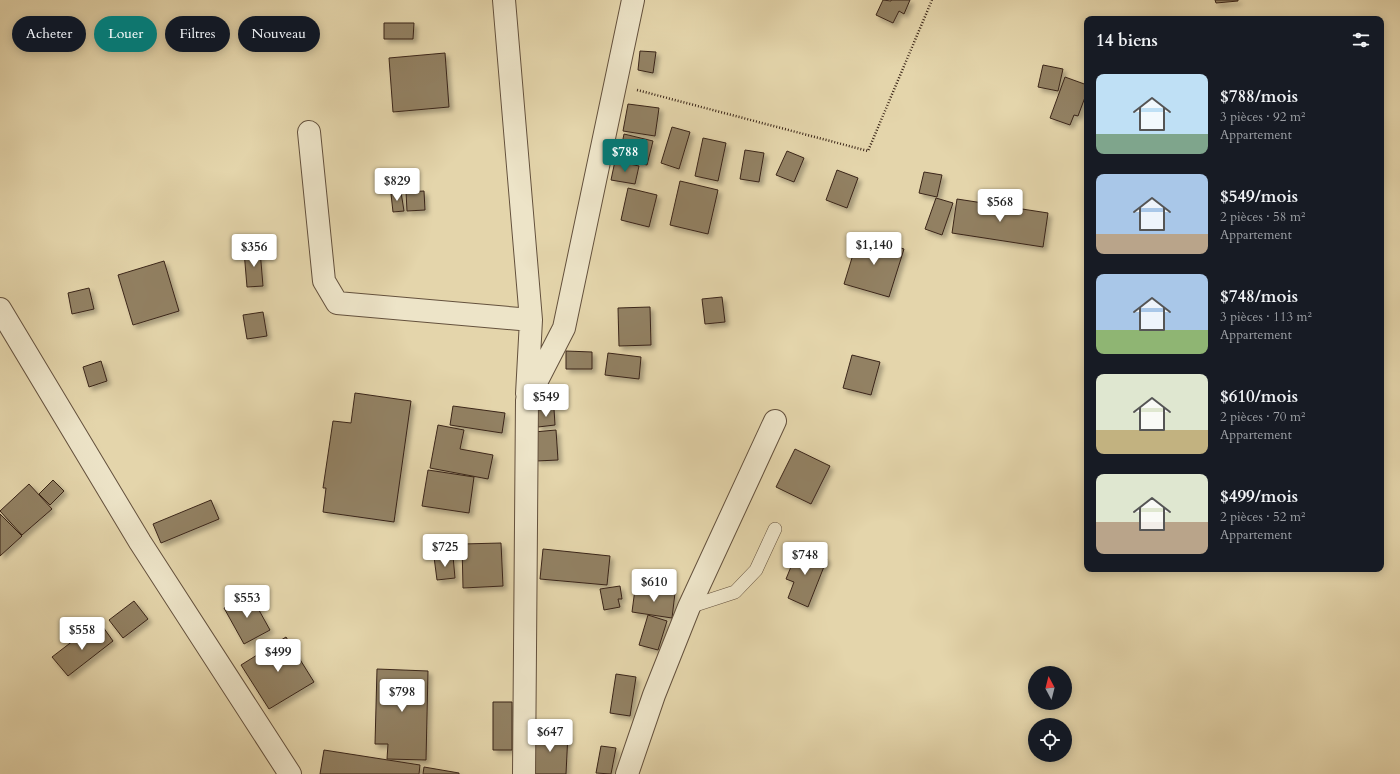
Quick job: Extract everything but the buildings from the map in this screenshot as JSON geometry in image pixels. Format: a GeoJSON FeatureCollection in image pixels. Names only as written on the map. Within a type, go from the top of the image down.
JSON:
{"type":"FeatureCollection","features":[{"type":"Feature","properties":{"kind":"street"},"geometry":{"type":"LineString","coordinates":[[504,0],[531,320],[527,400],[524,774]]}},
{"type":"Feature","properties":{"kind":"street"},"geometry":{"type":"LineString","coordinates":[[527,400],[564,328],[633,0]]}},
{"type":"Feature","properties":{"kind":"street"},"geometry":{"type":"LineString","coordinates":[[309,132],[324,281],[337,303],[531,320]]}},
{"type":"Feature","properties":{"kind":"street"},"geometry":{"type":"LineString","coordinates":[[0,309],[140,542],[290,774]]}},
{"type":"Feature","properties":{"kind":"street"},"geometry":{"type":"LineString","coordinates":[[627,774],[654,695],[689,606],[775,421]]}},
{"type":"Feature","properties":{"kind":"lane"},"geometry":{"type":"LineString","coordinates":[[689,606],[735,592],[756,570],[775,529]]}},
{"type":"Feature","properties":{"kind":"path"},"geometry":{"type":"LineString","coordinates":[[615,85],[868,151],[932,0]]}}]}
